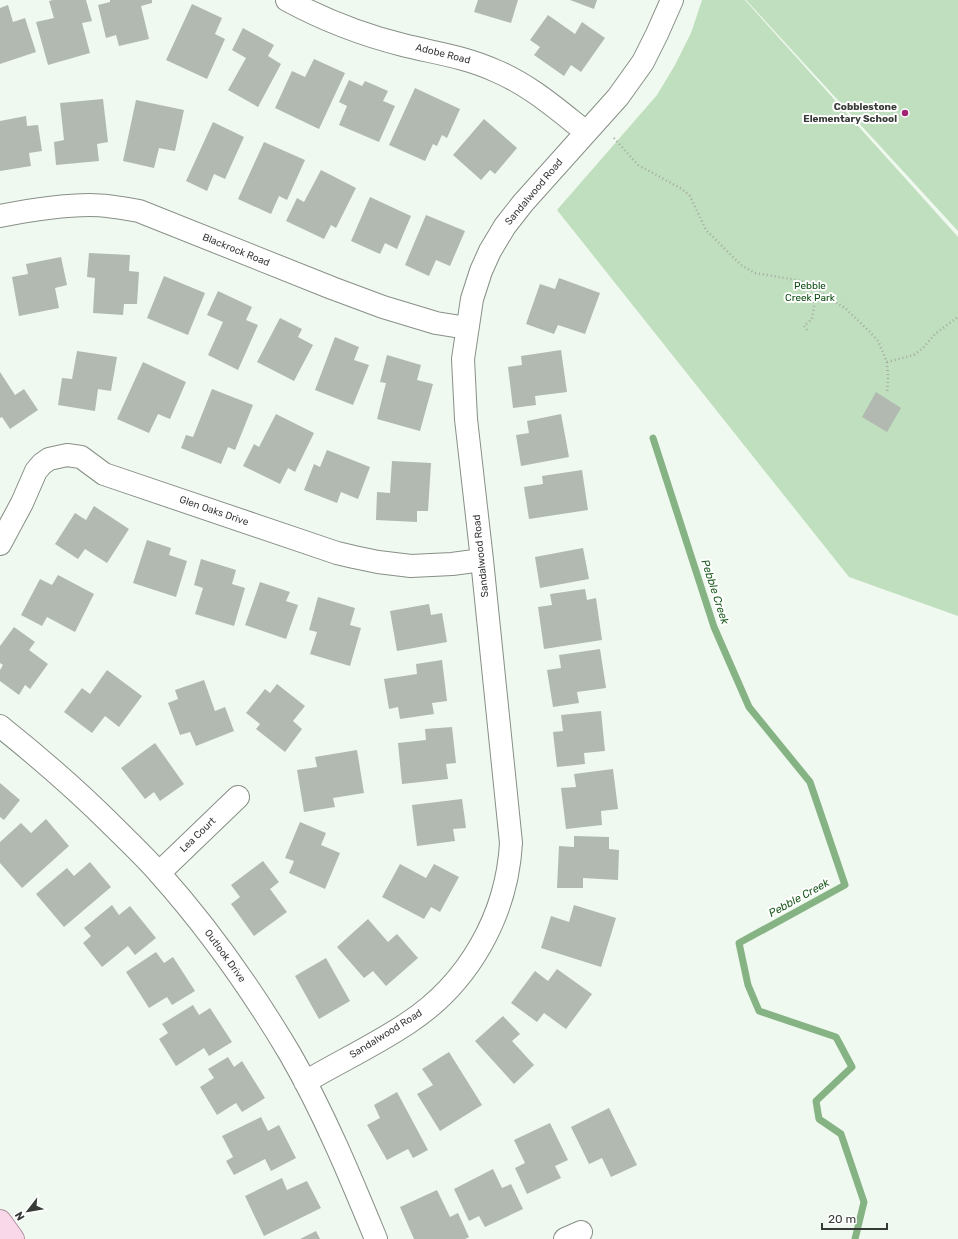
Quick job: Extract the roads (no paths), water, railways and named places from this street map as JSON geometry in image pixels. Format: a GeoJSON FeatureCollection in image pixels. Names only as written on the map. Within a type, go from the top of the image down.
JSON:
{"type":"FeatureCollection","features":[{"type":"Feature","properties":{"kind":"main road"},"geometry":{"type":"LineString","coordinates":[[0,1221],[13,1239]]}},
{"type":"Feature","properties":{"kind":"street","name":"Adobe Road"},"geometry":{"type":"LineString","coordinates":[[287,0],[331,21],[368,35],[404,45],[463,58],[495,70],[513,78],[529,88],[586,132]]}},
{"type":"Feature","properties":{"kind":"street","name":"Sandalwood Road"},"geometry":{"type":"LineString","coordinates":[[305,1082],[396,1031],[430,1006],[453,984],[473,958],[489,930],[501,902],[508,871],[511,842],[466,419],[463,359],[472,299],[481,271],[490,251],[506,226],[523,203],[618,97],[643,62],[672,0]]}},
{"type":"Feature","properties":{"kind":"street","name":"Blackrock Road"},"geometry":{"type":"LineString","coordinates":[[0,216],[41,209],[91,205],[118,207],[139,211],[383,307],[436,322],[467,328]]}},
{"type":"Feature","properties":{"kind":"street","name":"Glen Oaks Drive"},"geometry":{"type":"LineString","coordinates":[[0,544],[22,503],[36,472],[42,464],[49,459],[67,454],[81,457],[104,474],[338,553],[378,562],[411,566],[452,564],[482,560]]}},
{"type":"Feature","properties":{"kind":"street","name":"Outlook Drive"},"geometry":{"type":"LineString","coordinates":[[0,726],[84,798],[159,873],[196,916],[224,953],[282,1041],[319,1108],[346,1166],[376,1239]]}},
{"type":"Feature","properties":{"kind":"street","name":"Lea Court"},"geometry":{"type":"LineString","coordinates":[[159,873],[238,797]]}},
{"type":"Feature","properties":{"kind":"waterway","name":"Pebble Creek"},"geometry":{"type":"LineString","coordinates":[[653,438],[714,627],[749,707],[810,782],[845,885],[739,943],[748,985],[759,1011],[836,1037],[852,1067],[816,1101],[819,1119],[841,1134],[864,1202],[855,1239]]}},
{"type":"Feature","properties":{"kind":"place","name":"Cobblestone Elementary School"},"geometry":{"type":"Point","coordinates":[905,113]}},
{"type":"Feature","properties":{"kind":"park label","name":"Pebble Creek Park"},"geometry":{"type":"Point","coordinates":[810,292]}}]}
